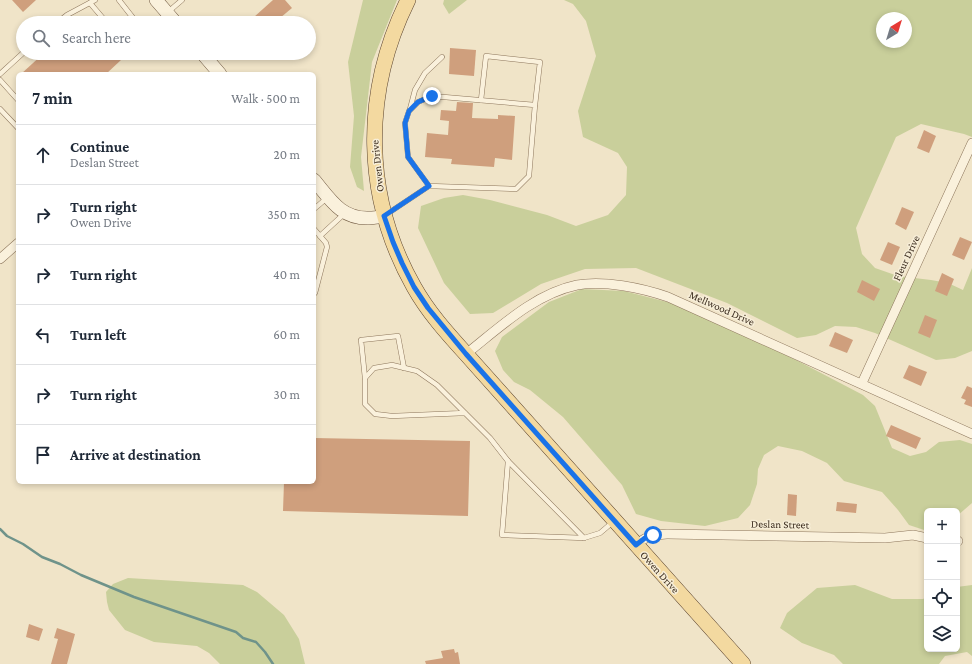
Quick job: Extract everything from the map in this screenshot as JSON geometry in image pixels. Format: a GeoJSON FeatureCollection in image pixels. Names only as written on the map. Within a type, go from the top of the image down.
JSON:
{"type":"FeatureCollection","features":[{"type":"Feature","properties":{"kind":"main road","name":"Owen Drive"},"geometry":{"type":"LineString","coordinates":[[408,0],[396,26],[383,64],[376,108],[374,152],[384,216],[393,242],[414,287],[432,313],[466,354],[743,664]]}},
{"type":"Feature","properties":{"kind":"street"},"geometry":{"type":"LineString","coordinates":[[156,0],[170,16]]}},
{"type":"Feature","properties":{"kind":"street"},"geometry":{"type":"LineString","coordinates":[[212,60],[218,72]]}},
{"type":"Feature","properties":{"kind":"street","name":"Fleur Drive"},"geometry":{"type":"LineString","coordinates":[[862,383],[972,143]]}},
{"type":"Feature","properties":{"kind":"street"},"geometry":{"type":"LineString","coordinates":[[316,182],[336,206],[345,213],[352,216],[367,218],[384,216]]}},
{"type":"Feature","properties":{"kind":"street"},"geometry":{"type":"LineString","coordinates":[[0,258],[16,245]]}},
{"type":"Feature","properties":{"kind":"street","name":"Mellwood Drive"},"geometry":{"type":"LineString","coordinates":[[466,354],[521,311],[545,296],[565,288],[578,285],[611,284],[651,291],[668,297],[862,383],[972,434]]}},
{"type":"Feature","properties":{"kind":"street","name":"Deslan Street"},"geometry":{"type":"LineString","coordinates":[[636,545],[645,538],[653,535],[668,534],[885,538],[913,535],[924,537]]}},
{"type":"Feature","properties":{"kind":"lane"},"geometry":{"type":"LineString","coordinates":[[119,0],[132,16]]}},
{"type":"Feature","properties":{"kind":"lane"},"geometry":{"type":"LineString","coordinates":[[173,16],[182,0]]}},
{"type":"Feature","properties":{"kind":"lane"},"geometry":{"type":"LineString","coordinates":[[66,16],[93,1],[103,16]]}},
{"type":"Feature","properties":{"kind":"lane"},"geometry":{"type":"LineString","coordinates":[[384,216],[429,186],[516,189],[529,176],[540,62],[486,56],[481,100]]}},
{"type":"Feature","properties":{"kind":"lane"},"geometry":{"type":"LineString","coordinates":[[429,186],[408,157],[405,123],[415,90],[425,73],[442,57]]}},
{"type":"Feature","properties":{"kind":"lane"},"geometry":{"type":"LineString","coordinates":[[0,74],[16,59]]}},
{"type":"Feature","properties":{"kind":"lane"},"geometry":{"type":"LineString","coordinates":[[0,80],[16,98]]}},
{"type":"Feature","properties":{"kind":"lane"},"geometry":{"type":"LineString","coordinates":[[409,111],[418,102],[432,96],[535,105]]}},
{"type":"Feature","properties":{"kind":"lane"},"geometry":{"type":"LineString","coordinates":[[0,108],[16,126]]}},
{"type":"Feature","properties":{"kind":"lane"},"geometry":{"type":"LineString","coordinates":[[316,207],[328,197]]}},
{"type":"Feature","properties":{"kind":"lane"},"geometry":{"type":"LineString","coordinates":[[320,236],[345,213]]}},
{"type":"Feature","properties":{"kind":"lane"},"geometry":{"type":"LineString","coordinates":[[316,232],[326,243],[327,249],[316,289]]}},
{"type":"Feature","properties":{"kind":"lane"},"geometry":{"type":"LineString","coordinates":[[404,368],[398,336],[361,340],[365,378],[365,404],[375,414],[392,416],[465,413]]}},
{"type":"Feature","properties":{"kind":"lane"},"geometry":{"type":"LineString","coordinates":[[365,378],[374,368],[392,365],[417,371],[437,385],[490,438],[508,461],[584,538]]}},
{"type":"Feature","properties":{"kind":"lane"},"geometry":{"type":"LineString","coordinates":[[508,461],[502,535],[584,538],[600,533],[614,521]]}},
{"type":"Feature","properties":{"kind":"green space"},"geometry":{"type":"Polygon","coordinates":[[[363,0],[397,0],[372,62],[361,157],[364,191],[357,187],[350,167],[354,116],[348,62],[363,0]]]}},
{"type":"Feature","properties":{"kind":"green space"},"geometry":{"type":"Polygon","coordinates":[[[444,0],[467,0],[449,14],[443,4],[444,0]]]}},
{"type":"Feature","properties":{"kind":"green space"},"geometry":{"type":"Polygon","coordinates":[[[564,0],[972,0],[972,137],[921,124],[896,137],[856,228],[862,254],[875,268],[898,276],[948,283],[963,290],[972,268],[972,351],[955,358],[936,360],[875,333],[856,327],[835,326],[816,335],[797,338],[727,303],[636,268],[585,269],[541,284],[493,313],[470,314],[444,283],[418,228],[421,206],[444,198],[463,195],[490,200],[547,215],[576,226],[608,215],[626,195],[627,167],[618,153],[583,137],[578,111],[596,56],[586,21],[573,4],[564,0]]]}},
{"type":"Feature","properties":{"kind":"green space"},"geometry":{"type":"Polygon","coordinates":[[[582,289],[624,291],[675,304],[777,350],[863,395],[875,406],[892,448],[910,456],[926,452],[939,442],[960,440],[972,444],[972,503],[960,513],[960,508],[924,508],[924,530],[909,525],[882,492],[844,481],[827,463],[802,451],[778,446],[764,455],[758,469],[757,484],[750,505],[738,518],[705,526],[661,521],[636,514],[622,485],[563,417],[530,390],[514,382],[503,370],[495,351],[502,337],[549,302],[582,289]]]}},
{"type":"Feature","properties":{"kind":"green space"},"geometry":{"type":"Polygon","coordinates":[[[128,578],[243,585],[257,592],[284,615],[299,639],[305,664],[220,664],[209,653],[197,646],[154,642],[125,630],[109,610],[106,592],[113,584],[128,578]]]}},
{"type":"Feature","properties":{"kind":"green space"},"geometry":{"type":"Polygon","coordinates":[[[855,585],[892,599],[924,598],[924,652],[960,652],[960,587],[972,585],[972,656],[967,652],[945,656],[939,664],[843,664],[834,655],[802,643],[780,628],[787,613],[817,588],[855,585]]]}},
{"type":"Feature","properties":{"kind":"building"},"geometry":{"type":"Polygon","coordinates":[[[12,0],[36,0],[23,12],[12,0]]]}},
{"type":"Feature","properties":{"kind":"building"},"geometry":{"type":"Polygon","coordinates":[[[273,0],[285,0],[292,8],[282,16],[255,16],[273,0]]]}},
{"type":"Feature","properties":{"kind":"building"},"geometry":{"type":"Polygon","coordinates":[[[450,48],[476,50],[474,76],[449,74],[450,48]]]}},
{"type":"Feature","properties":{"kind":"building"},"geometry":{"type":"Polygon","coordinates":[[[36,60],[121,60],[108,72],[23,72],[36,60]]]}},
{"type":"Feature","properties":{"kind":"building"},"geometry":{"type":"Polygon","coordinates":[[[457,102],[473,103],[472,118],[498,119],[498,115],[515,116],[512,160],[495,158],[494,167],[451,164],[452,159],[425,157],[427,133],[448,135],[449,121],[440,120],[441,110],[456,111],[457,102]]]}},
{"type":"Feature","properties":{"kind":"building"},"geometry":{"type":"Polygon","coordinates":[[[924,130],[936,136],[929,153],[917,148],[924,130]]]}},
{"type":"Feature","properties":{"kind":"building"},"geometry":{"type":"Polygon","coordinates":[[[902,207],[914,212],[906,230],[895,224],[902,207]]]}},
{"type":"Feature","properties":{"kind":"building"},"geometry":{"type":"Polygon","coordinates":[[[960,237],[972,242],[964,260],[952,255],[960,237]]]}},
{"type":"Feature","properties":{"kind":"building"},"geometry":{"type":"Polygon","coordinates":[[[888,242],[900,247],[892,265],[880,260],[888,242]]]}},
{"type":"Feature","properties":{"kind":"building"},"geometry":{"type":"Polygon","coordinates":[[[942,273],[954,279],[947,296],[935,291],[942,273]]]}},
{"type":"Feature","properties":{"kind":"building"},"geometry":{"type":"Polygon","coordinates":[[[862,280],[880,289],[874,301],[857,292],[862,280]]]}},
{"type":"Feature","properties":{"kind":"building"},"geometry":{"type":"Polygon","coordinates":[[[925,315],[937,320],[930,338],[918,333],[925,315]]]}},
{"type":"Feature","properties":{"kind":"building"},"geometry":{"type":"Polygon","coordinates":[[[835,332],[853,340],[847,353],[829,346],[835,332]]]}},
{"type":"Feature","properties":{"kind":"building"},"geometry":{"type":"Polygon","coordinates":[[[909,365],[927,372],[921,386],[903,378],[909,365]]]}},
{"type":"Feature","properties":{"kind":"building"},"geometry":{"type":"Polygon","coordinates":[[[967,386],[972,388],[972,407],[964,404],[966,400],[961,398],[967,386]]]}},
{"type":"Feature","properties":{"kind":"building"},"geometry":{"type":"Polygon","coordinates":[[[891,425],[921,438],[916,449],[886,436],[891,425]]]}},
{"type":"Feature","properties":{"kind":"building"},"geometry":{"type":"Polygon","coordinates":[[[316,438],[470,441],[468,516],[283,511],[284,484],[316,484],[316,438]]]}},
{"type":"Feature","properties":{"kind":"building"},"geometry":{"type":"Polygon","coordinates":[[[788,494],[797,495],[796,516],[787,515],[788,494]]]}},
{"type":"Feature","properties":{"kind":"building"},"geometry":{"type":"Polygon","coordinates":[[[837,502],[857,504],[856,513],[836,511],[837,502]]]}},
{"type":"Feature","properties":{"kind":"building"},"geometry":{"type":"Polygon","coordinates":[[[29,624],[43,629],[39,641],[26,637],[29,624]]]}},
{"type":"Feature","properties":{"kind":"building"},"geometry":{"type":"Polygon","coordinates":[[[57,628],[75,634],[67,664],[51,664],[58,639],[54,638],[57,628]]]}},
{"type":"Feature","properties":{"kind":"building"},"geometry":{"type":"Polygon","coordinates":[[[454,649],[455,653],[458,652],[460,664],[426,664],[425,661],[443,658],[441,651],[454,649]]]}},
{"type":"Feature","properties":{"kind":"waterway"},"geometry":{"type":"LineString","coordinates":[[0,529],[7,536],[23,544],[42,557],[81,575],[134,597],[236,632],[243,638],[256,642],[273,664]]}},
{"type":"Feature","properties":{"kind":"route"},"geometry":{"type":"LineString","coordinates":[[432,96],[418,102],[409,111],[405,123],[408,157],[429,186],[384,216],[393,242],[414,287],[445,330],[636,545],[645,538],[653,535]]}}]}
